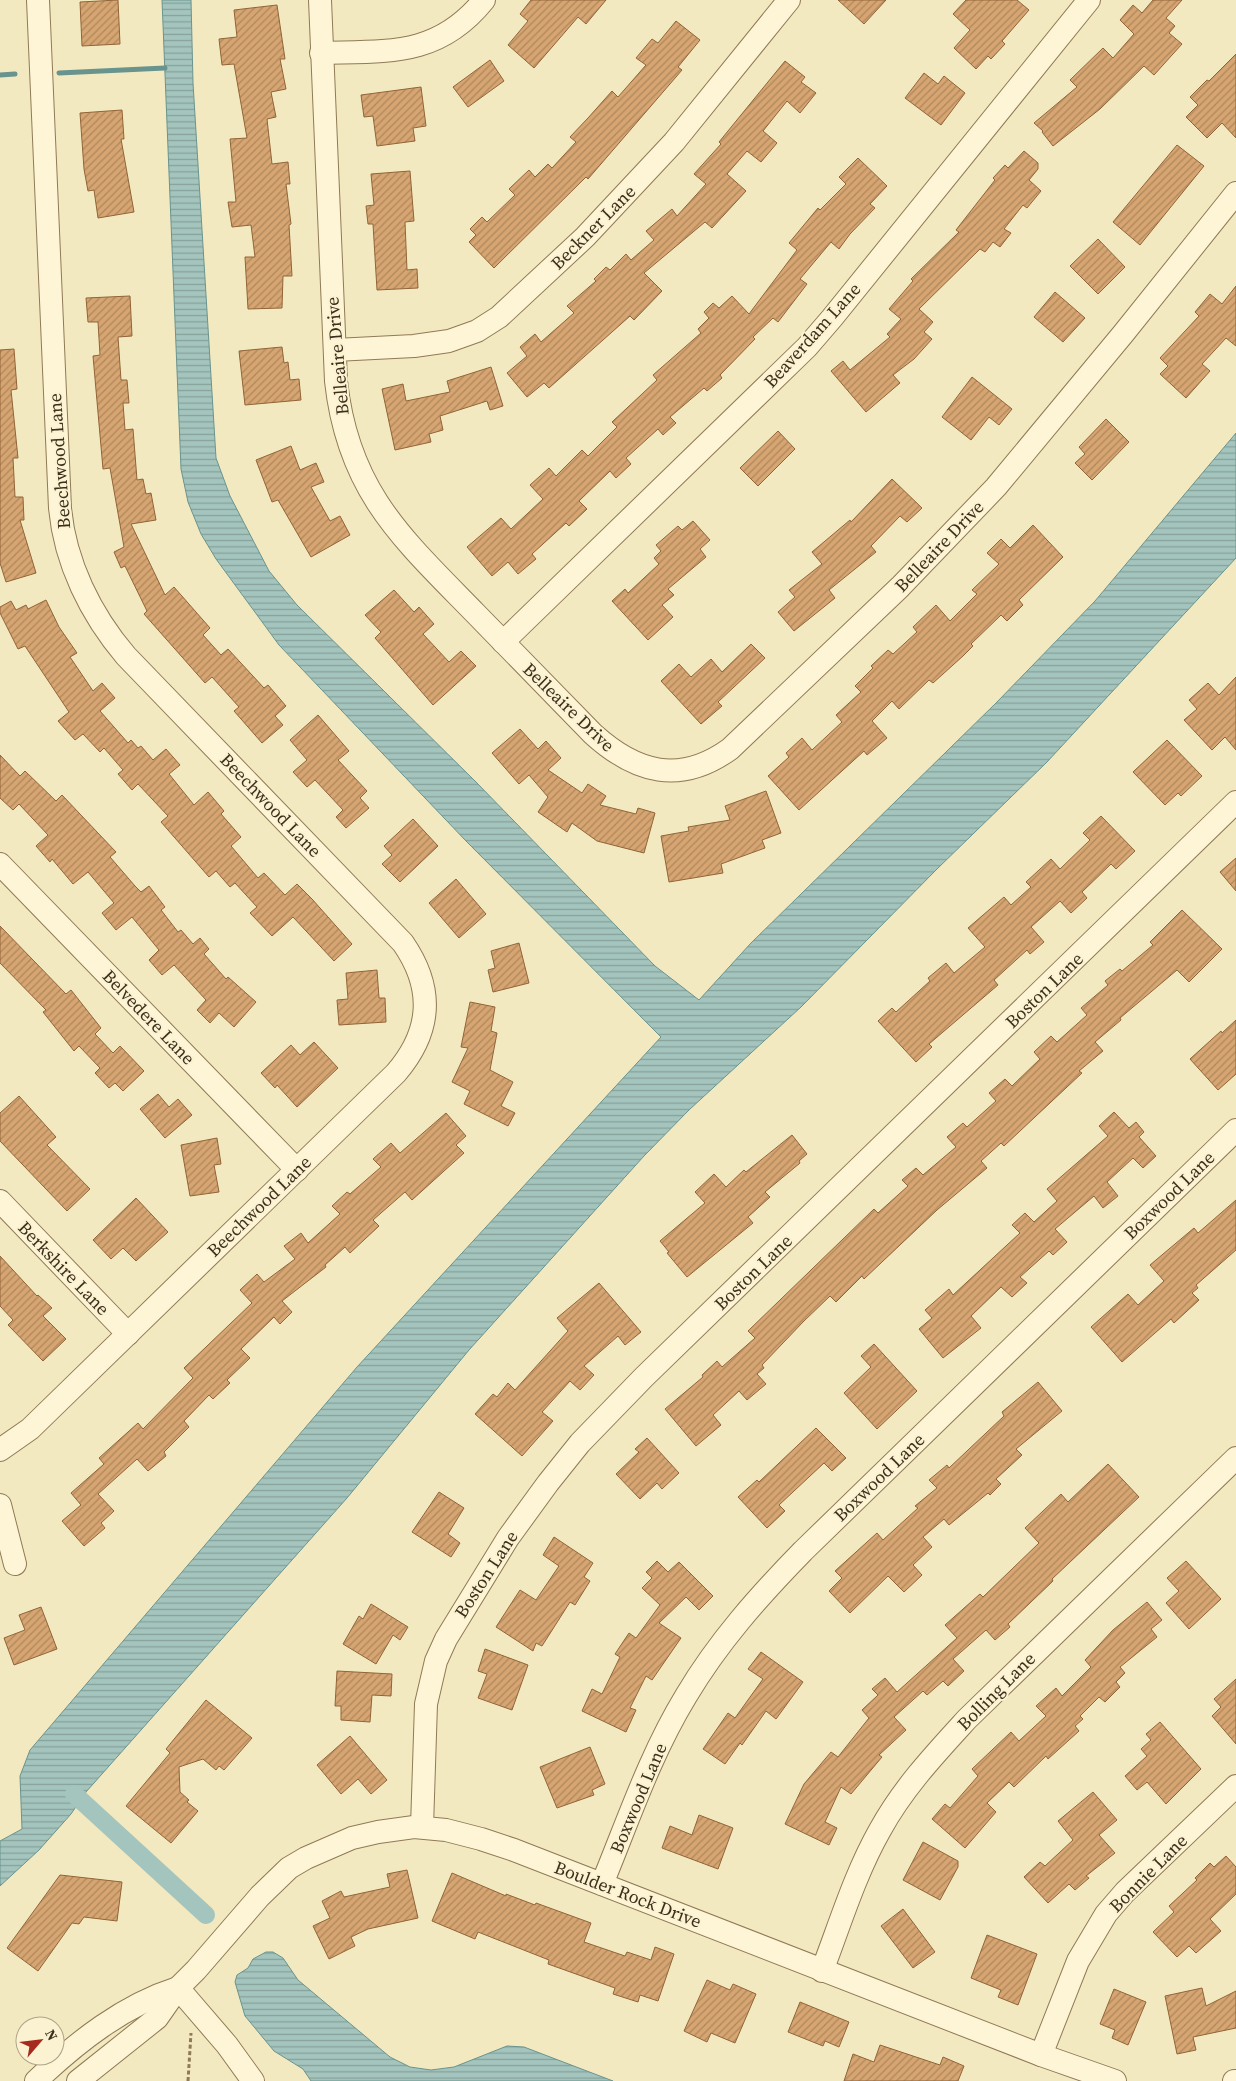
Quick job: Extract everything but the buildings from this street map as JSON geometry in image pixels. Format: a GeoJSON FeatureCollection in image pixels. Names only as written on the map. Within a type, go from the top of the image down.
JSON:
{"type":"FeatureCollection","features":[{"type":"Feature","properties":{"kind":"street","name":"Beechwood Lane"},"geometry":{"type":"LineString","coordinates":[[0,1450],[30,1429],[396,1073],[413,1051],[424,1019],[425,993],[423,982],[410,953],[388,926],[140,672],[115,642],[95,612],[79,582],[64,536],[60,508],[38,0]]}},
{"type":"Feature","properties":{"kind":"street","name":"Belleaire Drive"},"geometry":{"type":"LineString","coordinates":[[320,0],[337,394],[343,423],[357,466],[371,494],[401,536],[503,642],[606,746],[628,761],[651,769],[678,770],[700,765],[719,756],[749,732],[900,587],[996,487],[1123,334],[1236,193]]}},
{"type":"Feature","properties":{"kind":"street"},"geometry":{"type":"LineString","coordinates":[[321,53],[380,51],[413,48],[427,44],[460,26],[484,0]]}},
{"type":"Feature","properties":{"kind":"street","name":"Beckner Lane"},"geometry":{"type":"LineString","coordinates":[[335,350],[414,346],[449,341],[477,331],[499,317],[585,236],[674,142],[789,0]]}},
{"type":"Feature","properties":{"kind":"street","name":"Beaverdam Lane"},"geometry":{"type":"LineString","coordinates":[[503,642],[807,347],[1089,0]]}},
{"type":"Feature","properties":{"kind":"street","name":"Boston Lane"},"geometry":{"type":"LineString","coordinates":[[422,1827],[426,1704],[428,1689],[438,1655],[458,1616],[508,1538],[563,1463],[644,1377],[1236,802]]}},
{"type":"Feature","properties":{"kind":"street","name":"Belvedere Lane"},"geometry":{"type":"LineString","coordinates":[[0,864],[297,1170]]}},
{"type":"Feature","properties":{"kind":"street","name":"Boxwood Lane"},"geometry":{"type":"LineString","coordinates":[[602,1884],[643,1782],[669,1725],[702,1670],[737,1622],[803,1551],[1236,1130]]}},
{"type":"Feature","properties":{"kind":"street","name":"Berkshire Lane"},"geometry":{"type":"LineString","coordinates":[[0,1201],[128,1334]]}},
{"type":"Feature","properties":{"kind":"street","name":"Bolling Lane"},"geometry":{"type":"LineString","coordinates":[[822,1971],[870,1850],[898,1802],[928,1761],[974,1713],[1236,1458]]}},
{"type":"Feature","properties":{"kind":"street"},"geometry":{"type":"LineString","coordinates":[[0,1505],[15,1564]]}},
{"type":"Feature","properties":{"kind":"street","name":"Bonnie Lane"},"geometry":{"type":"LineString","coordinates":[[1041,2055],[1078,1961],[1106,1914],[1125,1892],[1236,1786]]}},
{"type":"Feature","properties":{"kind":"street","name":"Boulder Rock Drive"},"geometry":{"type":"LineString","coordinates":[[78,2081],[145,2029],[167,2006],[178,1988],[260,1896],[297,1863],[352,1838],[393,1829],[422,1827],[446,1830],[481,1839],[602,1884],[1041,2055],[1115,2081]]}},
{"type":"Feature","properties":{"kind":"street"},"geometry":{"type":"LineString","coordinates":[[178,1988],[227,2045],[253,2081]]}},
{"type":"Feature","properties":{"kind":"street","name":"Boulder Rock Drive"},"geometry":{"type":"LineString","coordinates":[[36,2081],[81,2041],[144,2001],[178,1988]]}},
{"type":"Feature","properties":{"kind":"path"},"geometry":{"type":"LineString","coordinates":[[188,2081],[192,2005]]}},
{"type":"Feature","properties":{"kind":"water"},"geometry":{"type":"Polygon","coordinates":[[[162,0],[191,0],[193,83],[216,458],[230,496],[269,571],[297,605],[476,782],[655,966],[699,1000],[751,943],[996,703],[1095,601],[1236,433],[1236,558],[1047,762],[937,869],[801,1007],[689,1110],[644,1156],[469,1350],[347,1498],[86,1792],[71,1814],[39,1850],[0,1886],[0,1841],[22,1829],[20,1776],[30,1750],[357,1367],[661,1037],[466,841],[279,645],[216,559],[201,534],[188,502],[181,469],[162,0]]]}},
{"type":"Feature","properties":{"kind":"water"},"geometry":{"type":"Polygon","coordinates":[[[266,1952],[273,1952],[283,1958],[298,1980],[390,2057],[410,2067],[431,2070],[454,2067],[507,2046],[524,2047],[613,2081],[311,2081],[303,2069],[274,2051],[245,2016],[235,1982],[237,1975],[248,1968],[253,1959],[266,1952]]]}},
{"type":"Feature","properties":{"kind":"waterway"},"geometry":{"type":"LineString","coordinates":[[59,73],[165,68]]}},
{"type":"Feature","properties":{"kind":"waterway"},"geometry":{"type":"LineString","coordinates":[[0,75],[15,74]]}},
{"type":"Feature","properties":{"kind":"waterway"},"geometry":{"type":"LineString","coordinates":[[74,1794],[206,1915]]}}]}
